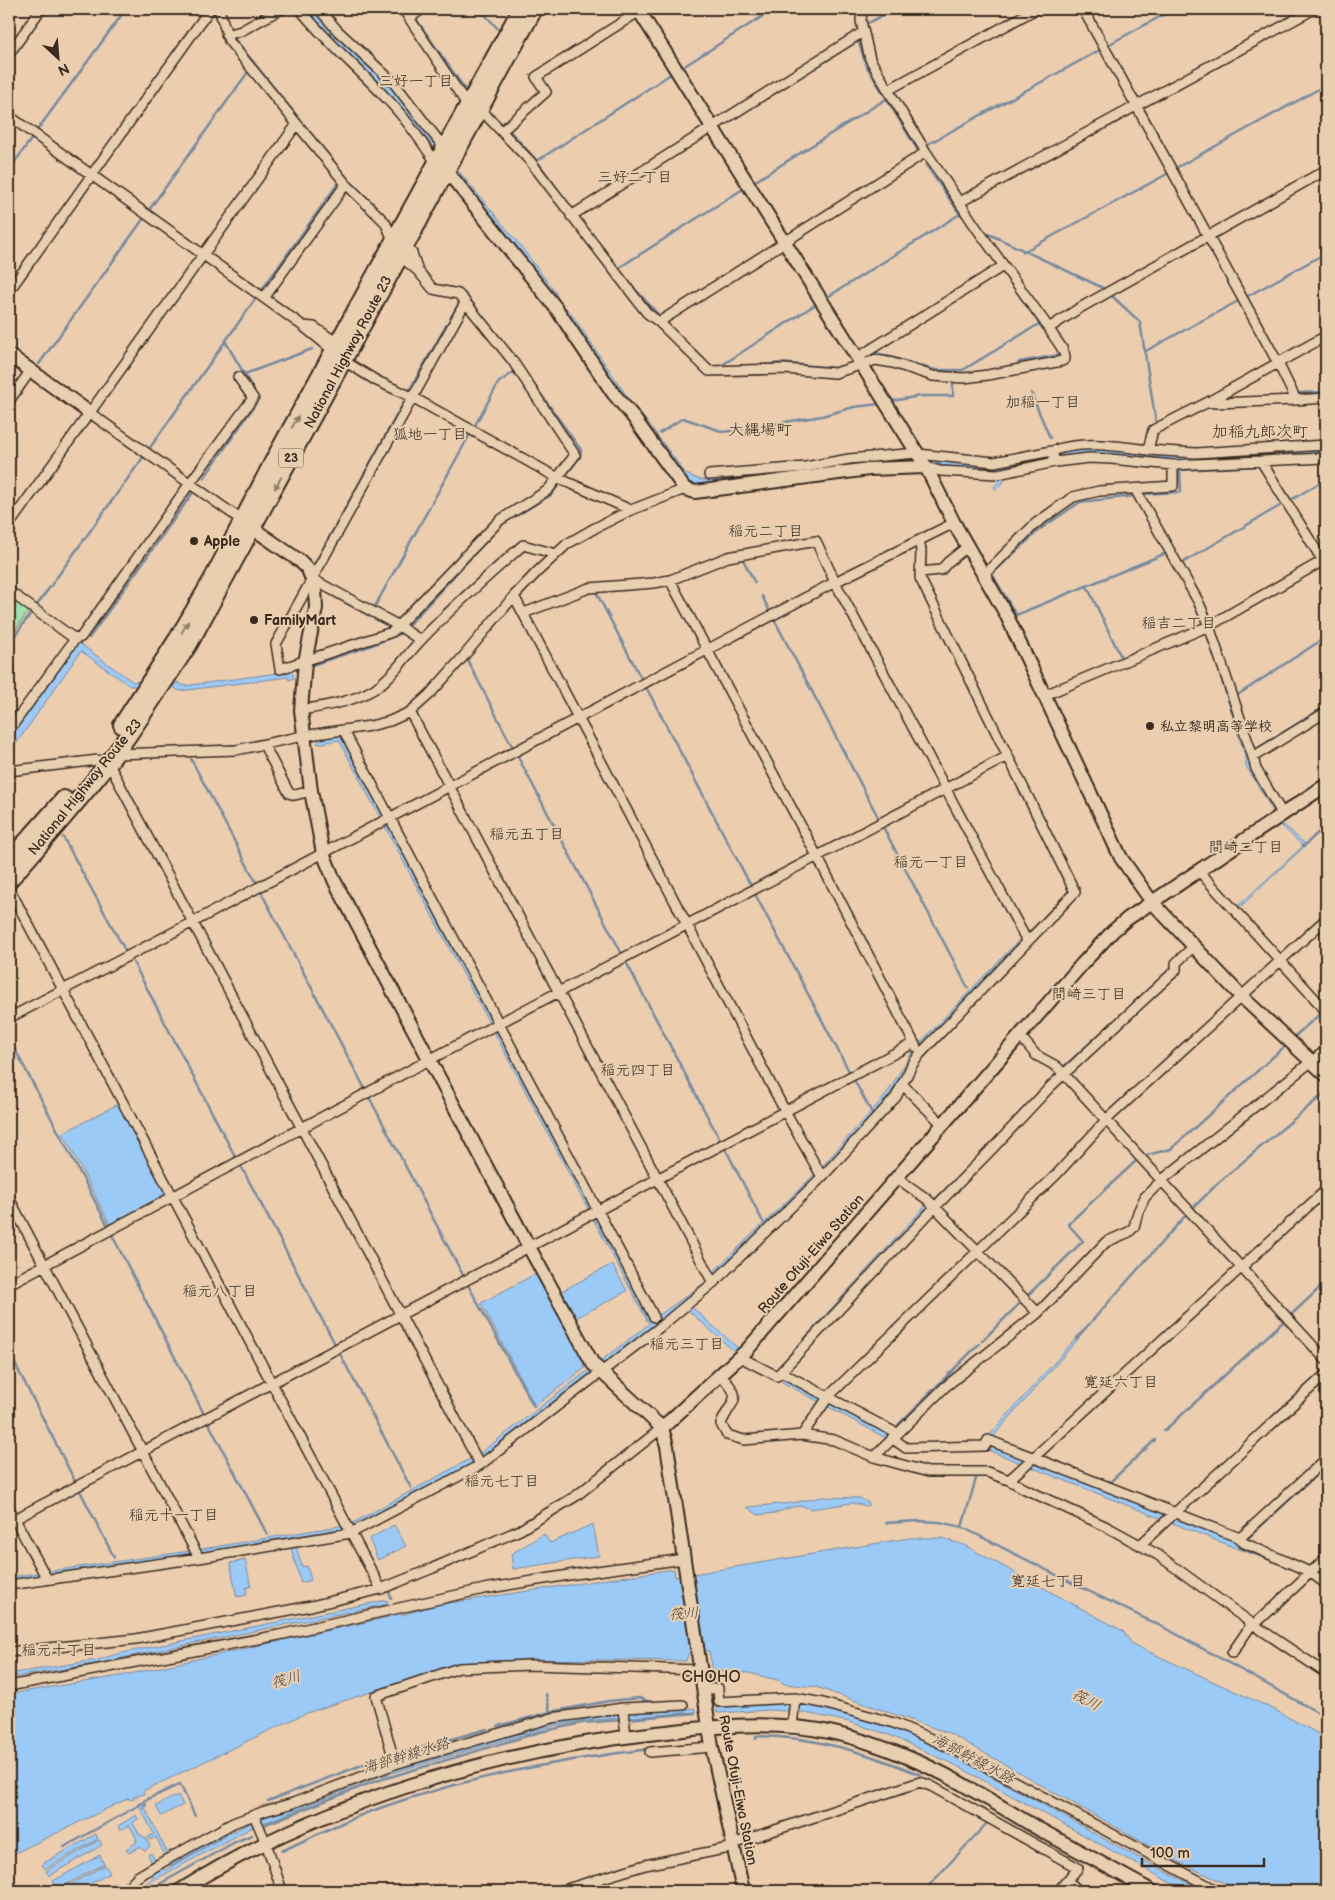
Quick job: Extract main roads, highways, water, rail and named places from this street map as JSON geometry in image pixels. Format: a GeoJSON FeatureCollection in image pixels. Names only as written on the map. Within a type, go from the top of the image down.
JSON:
{"type":"FeatureCollection","features":[{"type":"Feature","properties":{"kind":"highway","name":"National Highway Route 23"},"geometry":{"type":"LineString","coordinates":[[441,168],[445,149],[474,108],[521,9]]}},
{"type":"Feature","properties":{"kind":"highway","name":"National Highway Route 23"},"geometry":{"type":"LineString","coordinates":[[9,880],[49,835],[107,759],[189,644],[248,524],[341,352],[474,108],[534,9]]}},
{"type":"Feature","properties":{"kind":"highway","name":"National Highway Route 23"},"geometry":{"type":"LineString","coordinates":[[9,861],[107,759]]}},
{"type":"Feature","properties":{"kind":"water"},"geometry":{"type":"Polygon","coordinates":[[[306,9],[313,9],[331,29],[388,83],[429,132],[437,146],[435,149],[389,94],[325,33],[306,9]]]}},
{"type":"Feature","properties":{"kind":"water"},"geometry":{"type":"Polygon","coordinates":[[[457,169],[520,245],[555,292],[559,301],[570,312],[635,408],[686,474],[701,480],[736,478],[904,456],[912,459],[944,460],[993,466],[1069,450],[1094,449],[1326,448],[1326,454],[1186,461],[1102,454],[1057,457],[1003,469],[1004,481],[996,490],[994,487],[1002,478],[1000,470],[981,470],[938,465],[929,462],[902,461],[864,464],[747,481],[692,485],[687,482],[462,183],[455,172],[457,169]]]}},
{"type":"Feature","properties":{"kind":"water"},"geometry":{"type":"Polygon","coordinates":[[[1207,635],[1209,635],[1246,753],[1248,753],[1277,811],[1274,813],[1246,766],[1246,759],[1207,635]]]}},
{"type":"Feature","properties":{"kind":"water"},"geometry":{"type":"Polygon","coordinates":[[[79,643],[133,682],[141,681],[138,686],[130,686],[81,651],[9,754],[9,740],[79,643]]]}},
{"type":"Feature","properties":{"kind":"water"},"geometry":{"type":"Polygon","coordinates":[[[292,671],[294,678],[289,680],[288,677],[180,691],[173,687],[177,682],[184,686],[292,671]]]}},
{"type":"Feature","properties":{"kind":"water"},"geometry":{"type":"Polygon","coordinates":[[[343,735],[658,1316],[703,1284],[711,1274],[816,1173],[886,1095],[914,1049],[1020,939],[1021,942],[916,1052],[888,1097],[815,1177],[687,1303],[739,1349],[735,1352],[681,1304],[604,1364],[602,1368],[591,1374],[474,1463],[353,1528],[201,1554],[9,1581],[9,1577],[190,1551],[351,1524],[479,1454],[649,1324],[339,740],[317,744],[320,738],[343,735]]]}},
{"type":"Feature","properties":{"kind":"water"},"geometry":{"type":"Polygon","coordinates":[[[1282,823],[1306,845],[1240,907],[1239,905],[1303,846],[1281,825],[1282,823]]]}},
{"type":"Feature","properties":{"kind":"water"},"geometry":{"type":"Polygon","coordinates":[[[1170,969],[1172,971],[935,1202],[933,1200],[981,1153],[1062,1067],[1170,969]]]}},
{"type":"Feature","properties":{"kind":"water"},"geometry":{"type":"Polygon","coordinates":[[[120,1103],[168,1194],[110,1225],[63,1133],[120,1103]]]}},
{"type":"Feature","properties":{"kind":"water"},"geometry":{"type":"Polygon","coordinates":[[[927,1204],[930,1206],[777,1370],[776,1369],[927,1204]]]}},
{"type":"Feature","properties":{"kind":"water"},"geometry":{"type":"Polygon","coordinates":[[[612,1264],[627,1291],[576,1318],[562,1291],[612,1264]]]}},
{"type":"Feature","properties":{"kind":"water"},"geometry":{"type":"Polygon","coordinates":[[[537,1273],[585,1368],[535,1406],[481,1303],[537,1273]]]}},
{"type":"Feature","properties":{"kind":"water"},"geometry":{"type":"Polygon","coordinates":[[[1078,1336],[1079,1338],[992,1438],[989,1436],[1078,1336]]]}},
{"type":"Feature","properties":{"kind":"water"},"geometry":{"type":"Polygon","coordinates":[[[784,1378],[889,1435],[886,1438],[782,1382],[784,1378]]]}},
{"type":"Feature","properties":{"kind":"water"},"geometry":{"type":"Polygon","coordinates":[[[993,1446],[1240,1543],[1240,1548],[1238,1549],[990,1451],[993,1446]]]}},
{"type":"Feature","properties":{"kind":"water"},"geometry":{"type":"Polygon","coordinates":[[[822,1497],[860,1498],[870,1504],[867,1506],[852,1503],[811,1509],[802,1506],[758,1515],[747,1507],[792,1503],[822,1497]]]}},
{"type":"Feature","properties":{"kind":"water"},"geometry":{"type":"Polygon","coordinates":[[[593,1524],[599,1556],[513,1569],[511,1554],[544,1534],[550,1543],[593,1524]]]}},
{"type":"Feature","properties":{"kind":"water"},"geometry":{"type":"Polygon","coordinates":[[[394,1525],[406,1546],[378,1560],[369,1539],[394,1525]]]}},
{"type":"Feature","properties":{"kind":"water","name":"筏川"},"geometry":{"type":"Polygon","coordinates":[[[909,1538],[942,1538],[964,1545],[1123,1631],[1132,1644],[1273,1709],[1326,1738],[1326,1891],[1242,1891],[1174,1860],[951,1734],[816,1687],[784,1684],[781,1681],[749,1673],[713,1671],[709,1651],[688,1654],[686,1661],[526,1659],[447,1667],[304,1714],[143,1791],[144,1794],[134,1797],[134,1799],[130,1800],[129,1798],[9,1856],[9,1694],[120,1676],[389,1617],[392,1613],[397,1612],[402,1615],[436,1605],[674,1569],[675,1577],[909,1538]]]}},
{"type":"Feature","properties":{"kind":"water"},"geometry":{"type":"Polygon","coordinates":[[[296,1546],[302,1567],[307,1566],[311,1580],[301,1583],[291,1548],[296,1546]]]}},
{"type":"Feature","properties":{"kind":"water"},"geometry":{"type":"Polygon","coordinates":[[[245,1560],[251,1586],[246,1588],[247,1595],[237,1597],[230,1563],[245,1560]]]}},
{"type":"Feature","properties":{"kind":"water"},"geometry":{"type":"Polygon","coordinates":[[[387,1600],[388,1604],[117,1659],[99,1665],[88,1665],[9,1678],[9,1674],[95,1661],[117,1654],[387,1600]]]}},
{"type":"Feature","properties":{"kind":"water"},"geometry":{"type":"Polygon","coordinates":[[[755,1703],[795,1703],[827,1708],[878,1723],[903,1733],[975,1768],[1127,1852],[1206,1891],[1189,1891],[1171,1883],[957,1766],[887,1734],[849,1722],[801,1712],[770,1710],[717,1713],[717,1707],[755,1703]]]}},
{"type":"Feature","properties":{"kind":"water"},"geometry":{"type":"Polygon","coordinates":[[[695,1708],[696,1712],[583,1721],[553,1726],[378,1777],[251,1828],[154,1880],[141,1891],[136,1891],[153,1878],[155,1869],[148,1855],[151,1853],[159,1868],[165,1870],[227,1835],[170,1866],[156,1837],[150,1840],[148,1837],[154,1834],[138,1804],[142,1802],[172,1862],[228,1831],[230,1833],[252,1822],[366,1777],[552,1722],[584,1716],[695,1708]]]}},
{"type":"Feature","properties":{"kind":"water"},"geometry":{"type":"Polygon","coordinates":[[[178,1795],[183,1805],[161,1816],[156,1806],[178,1795]]]}},
{"type":"Feature","properties":{"kind":"water"},"geometry":{"type":"Polygon","coordinates":[[[136,1815],[138,1819],[133,1823],[139,1834],[146,1838],[150,1846],[145,1851],[139,1847],[129,1853],[126,1849],[136,1843],[136,1837],[129,1825],[120,1830],[118,1826],[136,1815]]]}},
{"type":"Feature","properties":{"kind":"water"},"geometry":{"type":"Polygon","coordinates":[[[96,1834],[98,1839],[45,1869],[42,1864],[96,1834]]]}},
{"type":"Feature","properties":{"kind":"water"},"geometry":{"type":"Polygon","coordinates":[[[99,1840],[102,1845],[49,1876],[46,1871],[99,1840]]]}},
{"type":"Feature","properties":{"kind":"water"},"geometry":{"type":"Polygon","coordinates":[[[100,1855],[104,1864],[58,1889],[53,1881],[100,1855]]]}},
{"type":"Feature","properties":{"kind":"water"},"geometry":{"type":"Polygon","coordinates":[[[105,1865],[110,1873],[77,1891],[59,1891],[105,1865]]]}},
{"type":"Feature","properties":{"kind":"waterway"},"geometry":{"type":"LineString","coordinates":[[38,129],[126,9]]}},
{"type":"Feature","properties":{"kind":"waterway"},"geometry":{"type":"LineString","coordinates":[[224,9],[228,25]]}},
{"type":"Feature","properties":{"kind":"waterway"},"geometry":{"type":"LineString","coordinates":[[408,10],[410,12],[415,9]]}},
{"type":"Feature","properties":{"kind":"waterway"},"geometry":{"type":"LineString","coordinates":[[480,9],[498,29]]}},
{"type":"Feature","properties":{"kind":"waterway"},"geometry":{"type":"LineString","coordinates":[[683,67],[774,9]]}},
{"type":"Feature","properties":{"kind":"waterway"},"geometry":{"type":"LineString","coordinates":[[868,23],[895,9]]}},
{"type":"Feature","properties":{"kind":"waterway"},"geometry":{"type":"LineString","coordinates":[[1088,9],[1104,39]]}},
{"type":"Feature","properties":{"kind":"waterway"},"geometry":{"type":"LineString","coordinates":[[1108,45],[1174,9]]}},
{"type":"Feature","properties":{"kind":"waterway"},"geometry":{"type":"LineString","coordinates":[[416,19],[465,89]]}},
{"type":"Feature","properties":{"kind":"waterway"},"geometry":{"type":"LineString","coordinates":[[635,19],[703,125]]}},
{"type":"Feature","properties":{"kind":"waterway"},"geometry":{"type":"LineString","coordinates":[[233,37],[348,179]]}},
{"type":"Feature","properties":{"kind":"waterway"},"geometry":{"type":"LineString","coordinates":[[721,127],[856,42],[859,43],[866,65],[917,149]]}},
{"type":"Feature","properties":{"kind":"waterway"},"geometry":{"type":"LineString","coordinates":[[928,144],[1100,50]]}},
{"type":"Feature","properties":{"kind":"waterway"},"geometry":{"type":"LineString","coordinates":[[1112,52],[1137,97]]}},
{"type":"Feature","properties":{"kind":"waterway"},"geometry":{"type":"LineString","coordinates":[[149,210],[248,72]]}},
{"type":"Feature","properties":{"kind":"waterway"},"geometry":{"type":"LineString","coordinates":[[537,161],[671,74]]}},
{"type":"Feature","properties":{"kind":"waterway"},"geometry":{"type":"LineString","coordinates":[[1176,168],[1326,85]]}},
{"type":"Feature","properties":{"kind":"waterway"},"geometry":{"type":"LineString","coordinates":[[754,182],[886,99]]}},
{"type":"Feature","properties":{"kind":"waterway"},"geometry":{"type":"LineString","coordinates":[[1144,109],[1188,191]]}},
{"type":"Feature","properties":{"kind":"waterway"},"geometry":{"type":"LineString","coordinates":[[491,113],[501,123]]}},
{"type":"Feature","properties":{"kind":"waterway"},"geometry":{"type":"LineString","coordinates":[[511,128],[510,131],[537,161],[567,202]]}},
{"type":"Feature","properties":{"kind":"waterway"},"geometry":{"type":"LineString","coordinates":[[9,170],[32,138]]}},
{"type":"Feature","properties":{"kind":"waterway"},"geometry":{"type":"LineString","coordinates":[[926,165],[960,214],[966,218]]}},
{"type":"Feature","properties":{"kind":"waterway"},"geometry":{"type":"LineString","coordinates":[[1023,252],[1169,173]]}},
{"type":"Feature","properties":{"kind":"waterway"},"geometry":{"type":"LineString","coordinates":[[261,291],[339,182]]}},
{"type":"Feature","properties":{"kind":"waterway"},"geometry":{"type":"LineString","coordinates":[[352,183],[375,206]]}},
{"type":"Feature","properties":{"kind":"waterway"},"geometry":{"type":"LineString","coordinates":[[617,269],[743,189]]}},
{"type":"Feature","properties":{"kind":"waterway"},"geometry":{"type":"LineString","coordinates":[[826,298],[960,214]]}},
{"type":"Feature","properties":{"kind":"waterway"},"geometry":{"type":"LineString","coordinates":[[39,364],[144,218]]}},
{"type":"Feature","properties":{"kind":"waterway"},"geometry":{"type":"LineString","coordinates":[[989,234],[1103,288]]}},
{"type":"Feature","properties":{"kind":"waterway"},"geometry":{"type":"LineString","coordinates":[[1246,297],[1326,253]]}},
{"type":"Feature","properties":{"kind":"waterway"},"geometry":{"type":"LineString","coordinates":[[419,263],[435,285],[456,289],[466,295],[516,359]]}},
{"type":"Feature","properties":{"kind":"waterway"},"geometry":{"type":"LineString","coordinates":[[1005,275],[1043,329]]}},
{"type":"Feature","properties":{"kind":"waterway"},"geometry":{"type":"LineString","coordinates":[[625,278],[658,314]]}},
{"type":"Feature","properties":{"kind":"waterway"},"geometry":{"type":"LineString","coordinates":[[1111,295],[1140,322],[1156,423]]}},
{"type":"Feature","properties":{"kind":"waterway"},"geometry":{"type":"LineString","coordinates":[[149,449],[256,298]]}},
{"type":"Feature","properties":{"kind":"waterway"},"geometry":{"type":"LineString","coordinates":[[1144,352],[1240,300]]}},
{"type":"Feature","properties":{"kind":"waterway"},"geometry":{"type":"LineString","coordinates":[[410,389],[459,303]]}},
{"type":"Feature","properties":{"kind":"waterway"},"geometry":{"type":"LineString","coordinates":[[719,367],[816,304]]}},
{"type":"Feature","properties":{"kind":"waterway"},"geometry":{"type":"LineString","coordinates":[[866,358],[877,353],[935,370],[963,370],[1039,324]]}},
{"type":"Feature","properties":{"kind":"waterway"},"geometry":{"type":"LineString","coordinates":[[682,339],[712,366],[719,367]]}},
{"type":"Feature","properties":{"kind":"waterway"},"geometry":{"type":"LineString","coordinates":[[225,341],[253,389]]}},
{"type":"Feature","properties":{"kind":"waterway"},"geometry":{"type":"LineString","coordinates":[[1274,346],[1280,358]]}},
{"type":"Feature","properties":{"kind":"waterway"},"geometry":{"type":"LineString","coordinates":[[245,374],[312,349]]}},
{"type":"Feature","properties":{"kind":"waterway"},"geometry":{"type":"LineString","coordinates":[[1019,362],[1059,355],[1060,353]]}},
{"type":"Feature","properties":{"kind":"waterway"},"geometry":{"type":"LineString","coordinates":[[762,365],[781,363],[834,368],[848,365]]}},
{"type":"Feature","properties":{"kind":"waterway"},"geometry":{"type":"LineString","coordinates":[[1284,365],[1298,393],[1326,392]]}},
{"type":"Feature","properties":{"kind":"waterway"},"geometry":{"type":"LineString","coordinates":[[522,368],[581,450],[580,457],[566,475]]}},
{"type":"Feature","properties":{"kind":"waterway"},"geometry":{"type":"LineString","coordinates":[[474,427],[499,382],[514,372]]}},
{"type":"Feature","properties":{"kind":"waterway"},"geometry":{"type":"LineString","coordinates":[[892,401],[920,396],[953,396],[953,379]]}},
{"type":"Feature","properties":{"kind":"waterway"},"geometry":{"type":"LineString","coordinates":[[1031,393],[1050,438]]}},
{"type":"Feature","properties":{"kind":"waterway"},"geometry":{"type":"LineString","coordinates":[[204,478],[259,399],[257,396]]}},
{"type":"Feature","properties":{"kind":"waterway"},"geometry":{"type":"LineString","coordinates":[[315,563],[405,400]]}},
{"type":"Feature","properties":{"kind":"waterway"},"geometry":{"type":"LineString","coordinates":[[660,433],[683,418],[724,432],[822,416],[854,407],[880,404]]}},
{"type":"Feature","properties":{"kind":"waterway"},"geometry":{"type":"LineString","coordinates":[[374,608],[470,434]]}},
{"type":"Feature","properties":{"kind":"waterway"},"geometry":{"type":"LineString","coordinates":[[37,605],[144,456]]}},
{"type":"Feature","properties":{"kind":"waterway"},"geometry":{"type":"LineString","coordinates":[[1144,494],[1181,492],[1180,470],[1260,466]]}},
{"type":"Feature","properties":{"kind":"waterway"},"geometry":{"type":"LineString","coordinates":[[1291,500],[1326,479]]}},
{"type":"Feature","properties":{"kind":"waterway"},"geometry":{"type":"LineString","coordinates":[[408,626],[501,525],[551,495],[558,486]]}},
{"type":"Feature","properties":{"kind":"waterway"},"geometry":{"type":"LineString","coordinates":[[89,638],[194,491]]}},
{"type":"Feature","properties":{"kind":"waterway"},"geometry":{"type":"LineString","coordinates":[[1134,496],[1080,502],[1039,530],[992,574],[1016,615],[1164,554]]}},
{"type":"Feature","properties":{"kind":"waterway"},"geometry":{"type":"LineString","coordinates":[[1182,563],[1283,504]]}},
{"type":"Feature","properties":{"kind":"waterway"},"geometry":{"type":"LineString","coordinates":[[925,564],[926,547]]}},
{"type":"Feature","properties":{"kind":"waterway"},"geometry":{"type":"LineString","coordinates":[[743,560],[755,583]]}},
{"type":"Feature","properties":{"kind":"waterway"},"geometry":{"type":"LineString","coordinates":[[1087,586],[1121,657]]}},
{"type":"Feature","properties":{"kind":"waterway"},"geometry":{"type":"LineString","coordinates":[[597,594],[642,680]]}},
{"type":"Feature","properties":{"kind":"waterway"},"geometry":{"type":"LineString","coordinates":[[331,595],[390,627]]}},
{"type":"Feature","properties":{"kind":"waterway"},"geometry":{"type":"LineString","coordinates":[[762,596],[770,612]]}},
{"type":"Feature","properties":{"kind":"waterway"},"geometry":{"type":"LineString","coordinates":[[9,644],[31,613]]}},
{"type":"Feature","properties":{"kind":"waterway"},"geometry":{"type":"LineString","coordinates":[[775,621],[878,817]]}},
{"type":"Feature","properties":{"kind":"waterway"},"geometry":{"type":"LineString","coordinates":[[312,665],[402,633]]}},
{"type":"Feature","properties":{"kind":"waterway"},"geometry":{"type":"LineString","coordinates":[[1239,694],[1326,637]]}},
{"type":"Feature","properties":{"kind":"waterway"},"geometry":{"type":"LineString","coordinates":[[468,661],[513,748]]}},
{"type":"Feature","properties":{"kind":"waterway"},"geometry":{"type":"LineString","coordinates":[[646,687],[751,886]]}},
{"type":"Feature","properties":{"kind":"waterway"},"geometry":{"type":"LineString","coordinates":[[1253,751],[1326,706]]}},
{"type":"Feature","properties":{"kind":"waterway"},"geometry":{"type":"LineString","coordinates":[[518,757],[622,954]]}},
{"type":"Feature","properties":{"kind":"waterway"},"geometry":{"type":"LineString","coordinates":[[191,759],[256,882]]}},
{"type":"Feature","properties":{"kind":"waterway"},"geometry":{"type":"LineString","coordinates":[[1006,762],[1033,817]]}},
{"type":"Feature","properties":{"kind":"waterway"},"geometry":{"type":"LineString","coordinates":[[1304,846],[1326,825]]}},
{"type":"Feature","properties":{"kind":"waterway"},"geometry":{"type":"LineString","coordinates":[[883,827],[968,988]]}},
{"type":"Feature","properties":{"kind":"waterway"},"geometry":{"type":"LineString","coordinates":[[63,837],[126,952]]}},
{"type":"Feature","properties":{"kind":"waterway"},"geometry":{"type":"LineString","coordinates":[[1028,934],[1067,894],[1068,886]]}},
{"type":"Feature","properties":{"kind":"waterway"},"geometry":{"type":"LineString","coordinates":[[261,892],[365,1089]]}},
{"type":"Feature","properties":{"kind":"waterway"},"geometry":{"type":"LineString","coordinates":[[755,894],[850,1073]]}},
{"type":"Feature","properties":{"kind":"waterway"},"geometry":{"type":"LineString","coordinates":[[133,962],[236,1158]]}},
{"type":"Feature","properties":{"kind":"waterway"},"geometry":{"type":"LineString","coordinates":[[626,962],[720,1140]]}},
{"type":"Feature","properties":{"kind":"waterway"},"geometry":{"type":"LineString","coordinates":[[1295,1036],[1321,1013]]}},
{"type":"Feature","properties":{"kind":"waterway"},"geometry":{"type":"LineString","coordinates":[[9,1038],[108,1226]]}},
{"type":"Feature","properties":{"kind":"waterway"},"geometry":{"type":"LineString","coordinates":[[1147,1155],[1171,1149],[1284,1047]]}},
{"type":"Feature","properties":{"kind":"waterway"},"geometry":{"type":"LineString","coordinates":[[854,1080],[872,1113]]}},
{"type":"Feature","properties":{"kind":"waterway"},"geometry":{"type":"LineString","coordinates":[[1193,1208],[1219,1182],[1326,1092]]}},
{"type":"Feature","properties":{"kind":"waterway"},"geometry":{"type":"LineString","coordinates":[[369,1097],[464,1277]]}},
{"type":"Feature","properties":{"kind":"waterway"},"geometry":{"type":"LineString","coordinates":[[726,1150],[763,1222]]}},
{"type":"Feature","properties":{"kind":"waterway"},"geometry":{"type":"LineString","coordinates":[[1026,1297],[1083,1241],[1068,1224],[1136,1161]]}},
{"type":"Feature","properties":{"kind":"waterway"},"geometry":{"type":"LineString","coordinates":[[241,1166],[335,1344]]}},
{"type":"Feature","properties":{"kind":"waterway"},"geometry":{"type":"LineString","coordinates":[[1076,1339],[1186,1215]]}},
{"type":"Feature","properties":{"kind":"waterway"},"geometry":{"type":"LineString","coordinates":[[111,1233],[204,1414]]}},
{"type":"Feature","properties":{"kind":"waterway"},"geometry":{"type":"LineString","coordinates":[[1291,1315],[1326,1282]]}},
{"type":"Feature","properties":{"kind":"waterway"},"geometry":{"type":"LineString","coordinates":[[467,1283],[534,1407]]}},
{"type":"Feature","properties":{"kind":"waterway"},"geometry":{"type":"LineString","coordinates":[[982,1341],[1022,1301]]}},
{"type":"Feature","properties":{"kind":"waterway"},"geometry":{"type":"LineString","coordinates":[[1164,1431],[1284,1321]]}},
{"type":"Feature","properties":{"kind":"waterway"},"geometry":{"type":"LineString","coordinates":[[898,1425],[979,1344]]}},
{"type":"Feature","properties":{"kind":"waterway"},"geometry":{"type":"LineString","coordinates":[[9,1352],[76,1483]]}},
{"type":"Feature","properties":{"kind":"waterway"},"geometry":{"type":"LineString","coordinates":[[340,1354],[411,1488]]}},
{"type":"Feature","properties":{"kind":"waterway"},"geometry":{"type":"LineString","coordinates":[[208,1422],[267,1534]]}},
{"type":"Feature","properties":{"kind":"waterway"},"geometry":{"type":"LineString","coordinates":[[1108,1484],[1155,1440]]}},
{"type":"Feature","properties":{"kind":"waterway"},"geometry":{"type":"LineString","coordinates":[[1247,1539],[1326,1466]]}},
{"type":"Feature","properties":{"kind":"waterway"},"geometry":{"type":"LineString","coordinates":[[962,1527],[977,1475]]}},
{"type":"Feature","properties":{"kind":"waterway"},"geometry":{"type":"LineString","coordinates":[[79,1489],[114,1557]]}},
{"type":"Feature","properties":{"kind":"waterway"},"geometry":{"type":"LineString","coordinates":[[886,1523],[939,1522],[962,1527],[1169,1630],[1326,1717]]}},
{"type":"Feature","properties":{"kind":"waterway"},"geometry":{"type":"LineString","coordinates":[[1239,1546],[1239,1548],[1286,1566]]}},
{"type":"Feature","properties":{"kind":"waterway"},"geometry":{"type":"LineString","coordinates":[[1312,1579],[1326,1590]]}},
{"type":"Feature","properties":{"kind":"waterway"},"geometry":{"type":"LineString","coordinates":[[389,1591],[391,1598]]}},
{"type":"Feature","properties":{"kind":"waterway"},"geometry":{"type":"LineString","coordinates":[[546,1694],[550,1712]]}},
{"type":"Feature","properties":{"kind":"waterway"},"geometry":{"type":"LineString","coordinates":[[498,1726],[550,1712],[609,1701],[639,1698],[653,1703]]}},
{"type":"Feature","properties":{"kind":"waterway","name":"海部幹線水路"},"geometry":{"type":"LineString","coordinates":[[627,1719],[695,1713]]}},
{"type":"Feature","properties":{"kind":"waterway"},"geometry":{"type":"LineString","coordinates":[[266,1824],[373,1782],[540,1732],[582,1723],[621,1720]]}},
{"type":"Feature","properties":{"kind":"waterway"},"geometry":{"type":"LineString","coordinates":[[399,1754],[487,1729]]}},
{"type":"Feature","properties":{"kind":"waterway"},"geometry":{"type":"LineString","coordinates":[[756,1739],[756,1736],[778,1737],[840,1747],[921,1775]]}},
{"type":"Feature","properties":{"kind":"waterway"},"geometry":{"type":"LineString","coordinates":[[282,1851],[351,1819],[461,1783],[536,1766],[650,1749]]}},
{"type":"Feature","properties":{"kind":"waterway"},"geometry":{"type":"LineString","coordinates":[[268,1801],[389,1756]]}},
{"type":"Feature","properties":{"kind":"waterway"},"geometry":{"type":"LineString","coordinates":[[143,1808],[146,1805],[144,1801],[180,1784],[195,1816]]}},
{"type":"Feature","properties":{"kind":"waterway"},"geometry":{"type":"LineString","coordinates":[[64,1847],[141,1804]]}},
{"type":"Feature","properties":{"kind":"waterway"},"geometry":{"type":"LineString","coordinates":[[924,1891],[988,1822]]}},
{"type":"Feature","properties":{"kind":"waterway"},"geometry":{"type":"LineString","coordinates":[[149,1891],[235,1842],[252,1835]]}},
{"type":"Feature","properties":{"kind":"place","name":"Apple"},"geometry":{"type":"Point","coordinates":[194,541]}},
{"type":"Feature","properties":{"kind":"place","name":"FamilyMart"},"geometry":{"type":"Point","coordinates":[254,620]}},
{"type":"Feature","properties":{"kind":"place","name":"私立黎明高等学校"},"geometry":{"type":"Point","coordinates":[1150,726]}},
{"type":"Feature","properties":{"kind":"district","name":"三好一丁目"},"geometry":{"type":"Point","coordinates":[416,81]}},
{"type":"Feature","properties":{"kind":"district","name":"三好二丁目"},"geometry":{"type":"Point","coordinates":[635,177]}},
{"type":"Feature","properties":{"kind":"district","name":"加稲一丁目"},"geometry":{"type":"Point","coordinates":[1043,402]}},
{"type":"Feature","properties":{"kind":"district","name":"大縄場町"},"geometry":{"type":"Point","coordinates":[760,430]}},
{"type":"Feature","properties":{"kind":"district","name":"加稲九郎次町"},"geometry":{"type":"Point","coordinates":[1260,432]}},
{"type":"Feature","properties":{"kind":"district","name":"狐地一丁目"},"geometry":{"type":"Point","coordinates":[430,434]}},
{"type":"Feature","properties":{"kind":"district","name":"稲元二丁目"},"geometry":{"type":"Point","coordinates":[766,531]}},
{"type":"Feature","properties":{"kind":"district","name":"稲吉二丁目"},"geometry":{"type":"Point","coordinates":[1179,623]}},
{"type":"Feature","properties":{"kind":"district","name":"稲元五丁目"},"geometry":{"type":"Point","coordinates":[527,834]}},
{"type":"Feature","properties":{"kind":"district","name":"間崎二丁目"},"geometry":{"type":"Point","coordinates":[1246,847]}},
{"type":"Feature","properties":{"kind":"district","name":"稲元一丁目"},"geometry":{"type":"Point","coordinates":[931,862]}},
{"type":"Feature","properties":{"kind":"district","name":"間崎三丁目"},"geometry":{"type":"Point","coordinates":[1089,994]}},
{"type":"Feature","properties":{"kind":"district","name":"稲元四丁目"},"geometry":{"type":"Point","coordinates":[638,1070]}},
{"type":"Feature","properties":{"kind":"district","name":"稲元八丁目"},"geometry":{"type":"Point","coordinates":[220,1291]}},
{"type":"Feature","properties":{"kind":"district","name":"稲元三丁目"},"geometry":{"type":"Point","coordinates":[687,1344]}},
{"type":"Feature","properties":{"kind":"district","name":"寛延六丁目"},"geometry":{"type":"Point","coordinates":[1121,1382]}},
{"type":"Feature","properties":{"kind":"district","name":"稲元七丁目"},"geometry":{"type":"Point","coordinates":[502,1481]}},
{"type":"Feature","properties":{"kind":"district","name":"稲元十一丁目"},"geometry":{"type":"Point","coordinates":[174,1515]}},
{"type":"Feature","properties":{"kind":"district","name":"寛延七丁目"},"geometry":{"type":"Point","coordinates":[1048,1581]}},
{"type":"Feature","properties":{"kind":"district","name":"稲元十丁目"},"geometry":{"type":"Point","coordinates":[59,1650]}},
{"type":"Feature","properties":{"kind":"district","name":"CHOHO"},"geometry":{"type":"Point","coordinates":[711,1677]}}]}
